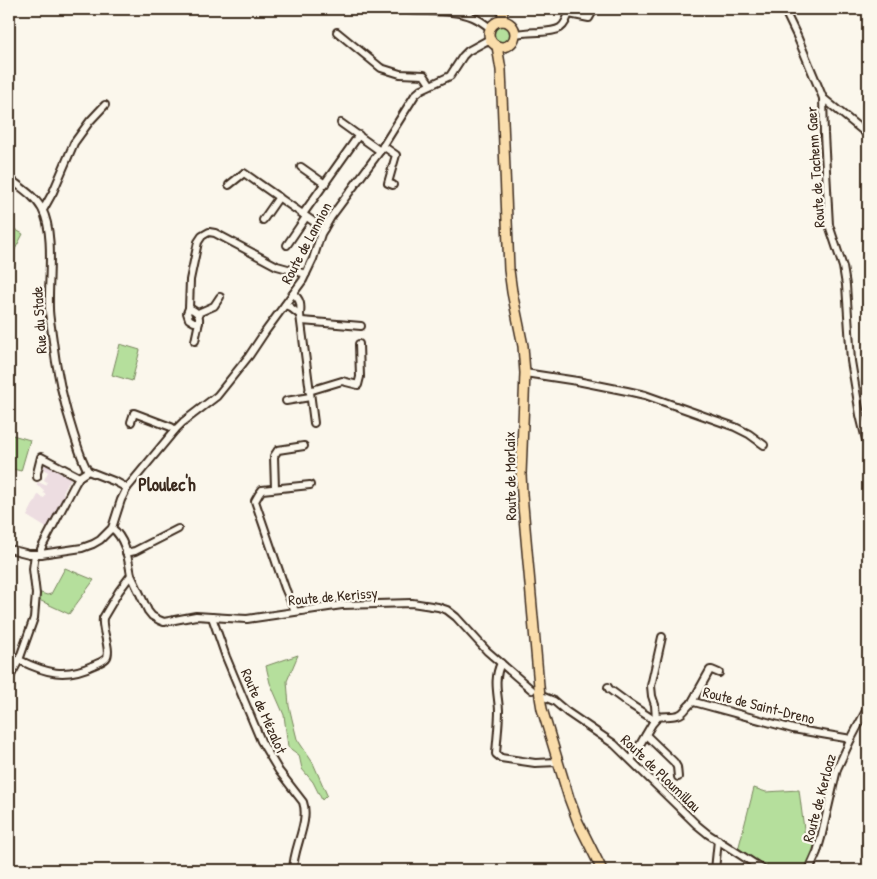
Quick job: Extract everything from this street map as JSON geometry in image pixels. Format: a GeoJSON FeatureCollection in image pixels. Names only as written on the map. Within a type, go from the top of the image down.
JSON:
{"type":"FeatureCollection","features":[{"type":"Feature","properties":{"kind":"main road"},"geometry":{"type":"LineString","coordinates":[[502,21],[503,9]]}},
{"type":"Feature","properties":{"kind":"main road"},"geometry":{"type":"LineString","coordinates":[[502,21],[511,25],[515,34],[513,42],[502,46],[493,43],[489,35],[493,24],[502,21]]}},
{"type":"Feature","properties":{"kind":"main road","name":"Route de Morlaix"},"geometry":{"type":"LineString","coordinates":[[502,46],[501,70],[509,270],[523,346],[525,373],[522,494],[540,697],[569,798],[578,822],[602,870]]}},
{"type":"Feature","properties":{"kind":"street"},"geometry":{"type":"LineString","coordinates":[[398,9],[459,13],[472,16],[490,28]]}},
{"type":"Feature","properties":{"kind":"street"},"geometry":{"type":"LineString","coordinates":[[515,34],[554,31],[560,29],[565,24],[570,11],[589,18],[594,9]]}},
{"type":"Feature","properties":{"kind":"street","name":"Route de Tachenn Gaer"},"geometry":{"type":"LineString","coordinates":[[784,9],[823,98],[829,225],[843,267],[848,301],[851,361],[860,415],[868,448]]}},
{"type":"Feature","properties":{"kind":"street"},"geometry":{"type":"LineString","coordinates":[[336,32],[381,68],[400,74],[424,75],[430,84]]}},
{"type":"Feature","properties":{"kind":"street","name":"Route de Lannion"},"geometry":{"type":"LineString","coordinates":[[112,528],[127,488],[175,430],[217,396],[250,356],[306,274],[324,229],[331,217],[382,148],[415,95],[430,84],[450,76],[468,51],[490,39]]}},
{"type":"Feature","properties":{"kind":"street"},"geometry":{"type":"LineString","coordinates":[[823,98],[868,135]]}},
{"type":"Feature","properties":{"kind":"street"},"geometry":{"type":"LineString","coordinates":[[43,210],[53,192],[74,143],[105,104]]}},
{"type":"Feature","properties":{"kind":"street"},"geometry":{"type":"LineString","coordinates":[[341,123],[396,155],[388,183],[393,185]]}},
{"type":"Feature","properties":{"kind":"street"},"geometry":{"type":"LineString","coordinates":[[287,245],[304,216],[359,135]]}},
{"type":"Feature","properties":{"kind":"street"},"geometry":{"type":"LineString","coordinates":[[301,167],[325,184]]}},
{"type":"Feature","properties":{"kind":"street"},"geometry":{"type":"LineString","coordinates":[[229,185],[244,173],[324,229]]}},
{"type":"Feature","properties":{"kind":"street","name":"Rue du Stade"},"geometry":{"type":"LineString","coordinates":[[9,178],[34,198],[43,210],[50,237],[49,297],[54,353],[66,409],[82,460],[88,471]]}},
{"type":"Feature","properties":{"kind":"street"},"geometry":{"type":"LineString","coordinates":[[263,220],[279,197]]}},
{"type":"Feature","properties":{"kind":"street"},"geometry":{"type":"LineString","coordinates":[[199,322],[189,320],[187,313],[189,308],[190,280],[198,242],[202,236],[209,232],[215,233],[277,266],[306,274]]}},
{"type":"Feature","properties":{"kind":"street"},"geometry":{"type":"LineString","coordinates":[[293,294],[300,301],[309,394],[314,423]]}},
{"type":"Feature","properties":{"kind":"street"},"geometry":{"type":"LineString","coordinates":[[198,313],[214,306],[220,297]]}},
{"type":"Feature","properties":{"kind":"street"},"geometry":{"type":"LineString","coordinates":[[285,305],[290,307],[301,318],[361,326]]}},
{"type":"Feature","properties":{"kind":"street"},"geometry":{"type":"LineString","coordinates":[[189,308],[198,313],[200,317],[195,341]]}},
{"type":"Feature","properties":{"kind":"street"},"geometry":{"type":"LineString","coordinates":[[286,401],[342,381],[358,385],[360,377],[359,344]]}},
{"type":"Feature","properties":{"kind":"street"},"geometry":{"type":"LineString","coordinates":[[525,373],[610,387],[644,395],[735,428],[749,434],[764,445]]}},
{"type":"Feature","properties":{"kind":"street"},"geometry":{"type":"LineString","coordinates":[[131,422],[134,413],[172,427],[175,430]]}},
{"type":"Feature","properties":{"kind":"street"},"geometry":{"type":"LineString","coordinates":[[275,488],[274,456],[278,450],[304,446]]}},
{"type":"Feature","properties":{"kind":"street"},"geometry":{"type":"LineString","coordinates":[[38,477],[37,473],[41,458],[79,477]]}},
{"type":"Feature","properties":{"kind":"street"},"geometry":{"type":"LineString","coordinates":[[9,679],[19,660],[34,618],[36,594],[33,569],[38,554],[79,477],[88,471],[127,488]]}},
{"type":"Feature","properties":{"kind":"street"},"geometry":{"type":"LineString","coordinates":[[295,611],[285,588],[255,501],[262,490],[310,485]]}},
{"type":"Feature","properties":{"kind":"street"},"geometry":{"type":"LineString","coordinates":[[9,549],[38,554],[68,550],[93,544],[112,528],[120,537],[131,575],[103,618],[102,623],[108,650],[108,656],[105,659],[73,673],[37,669],[19,660]]}},
{"type":"Feature","properties":{"kind":"street"},"geometry":{"type":"LineString","coordinates":[[126,553],[135,551],[178,529]]}},
{"type":"Feature","properties":{"kind":"street","name":"Route de Kerissy"},"geometry":{"type":"LineString","coordinates":[[131,575],[152,616],[164,622],[196,616],[247,619],[342,605],[412,604],[438,607],[447,610],[456,617],[487,651],[532,690]]}},
{"type":"Feature","properties":{"kind":"street","name":"Route de Mézalot"},"geometry":{"type":"LineString","coordinates":[[212,617],[226,657],[261,741],[270,758],[303,802],[305,808],[305,817],[293,862],[293,870]]}},
{"type":"Feature","properties":{"kind":"street"},"geometry":{"type":"LineString","coordinates":[[631,760],[655,719],[655,705],[651,686],[662,637]]}},
{"type":"Feature","properties":{"kind":"street"},"geometry":{"type":"LineString","coordinates":[[501,664],[496,681],[499,710],[496,754],[501,758],[535,763],[558,762]]}},
{"type":"Feature","properties":{"kind":"street"},"geometry":{"type":"LineString","coordinates":[[692,702],[710,670],[719,673]]}},
{"type":"Feature","properties":{"kind":"street"},"geometry":{"type":"LineString","coordinates":[[608,687],[628,704],[655,719]]}},
{"type":"Feature","properties":{"kind":"street","name":"Route de Ploumillau"},"geometry":{"type":"LineString","coordinates":[[540,697],[544,696],[554,701],[614,744],[688,818],[764,870]]}},
{"type":"Feature","properties":{"kind":"street","name":"Route de Saint-Dreno"},"geometry":{"type":"LineString","coordinates":[[655,719],[660,716],[682,714],[692,702],[697,702],[800,730],[851,738]]}},
{"type":"Feature","properties":{"kind":"street","name":"Route de Kerloaz"},"geometry":{"type":"LineString","coordinates":[[809,870],[821,838],[837,769],[868,707]]}},
{"type":"Feature","properties":{"kind":"street"},"geometry":{"type":"LineString","coordinates":[[646,735],[674,762],[677,767],[678,777]]}},
{"type":"Feature","properties":{"kind":"street"},"geometry":{"type":"LineString","coordinates":[[714,870],[718,840]]}},
{"type":"Feature","properties":{"kind":"shaded area"},"geometry":{"type":"Polygon","coordinates":[[[46,462],[72,476],[63,492],[65,496],[48,529],[27,516],[38,495],[44,498],[46,495],[43,493],[44,490],[36,485],[38,482],[45,485],[47,482],[44,480],[48,472],[43,469],[46,462]]]}},
{"type":"Feature","properties":{"kind":"green space"},"geometry":{"type":"Polygon","coordinates":[[[503,22],[511,25],[514,33],[511,41],[503,44],[495,41],[492,33],[495,25],[503,22]]]}},
{"type":"Feature","properties":{"kind":"green space"},"geometry":{"type":"Polygon","coordinates":[[[9,226],[23,234],[9,261],[9,226]]]}},
{"type":"Feature","properties":{"kind":"green space"},"geometry":{"type":"Polygon","coordinates":[[[120,344],[140,350],[132,381],[112,375],[120,344]]]}},
{"type":"Feature","properties":{"kind":"green space"},"geometry":{"type":"Polygon","coordinates":[[[9,434],[30,440],[21,471],[9,468],[9,434]]]}},
{"type":"Feature","properties":{"kind":"green space"},"geometry":{"type":"Polygon","coordinates":[[[65,568],[94,580],[69,614],[39,600],[38,592],[47,595],[51,594],[65,568]]]}},
{"type":"Feature","properties":{"kind":"green space"},"geometry":{"type":"Polygon","coordinates":[[[298,655],[287,681],[289,706],[297,739],[313,763],[327,795],[322,800],[313,782],[302,769],[299,755],[288,747],[284,715],[270,683],[266,666],[298,655]]]}},
{"type":"Feature","properties":{"kind":"green space"},"geometry":{"type":"Polygon","coordinates":[[[754,788],[766,792],[799,790],[805,837],[818,843],[806,870],[770,870],[738,850],[754,788]]]}},
{"type":"Feature","properties":{"kind":"district","name":"Ploulec'h"},"geometry":{"type":"Point","coordinates":[167,484]}}]}
